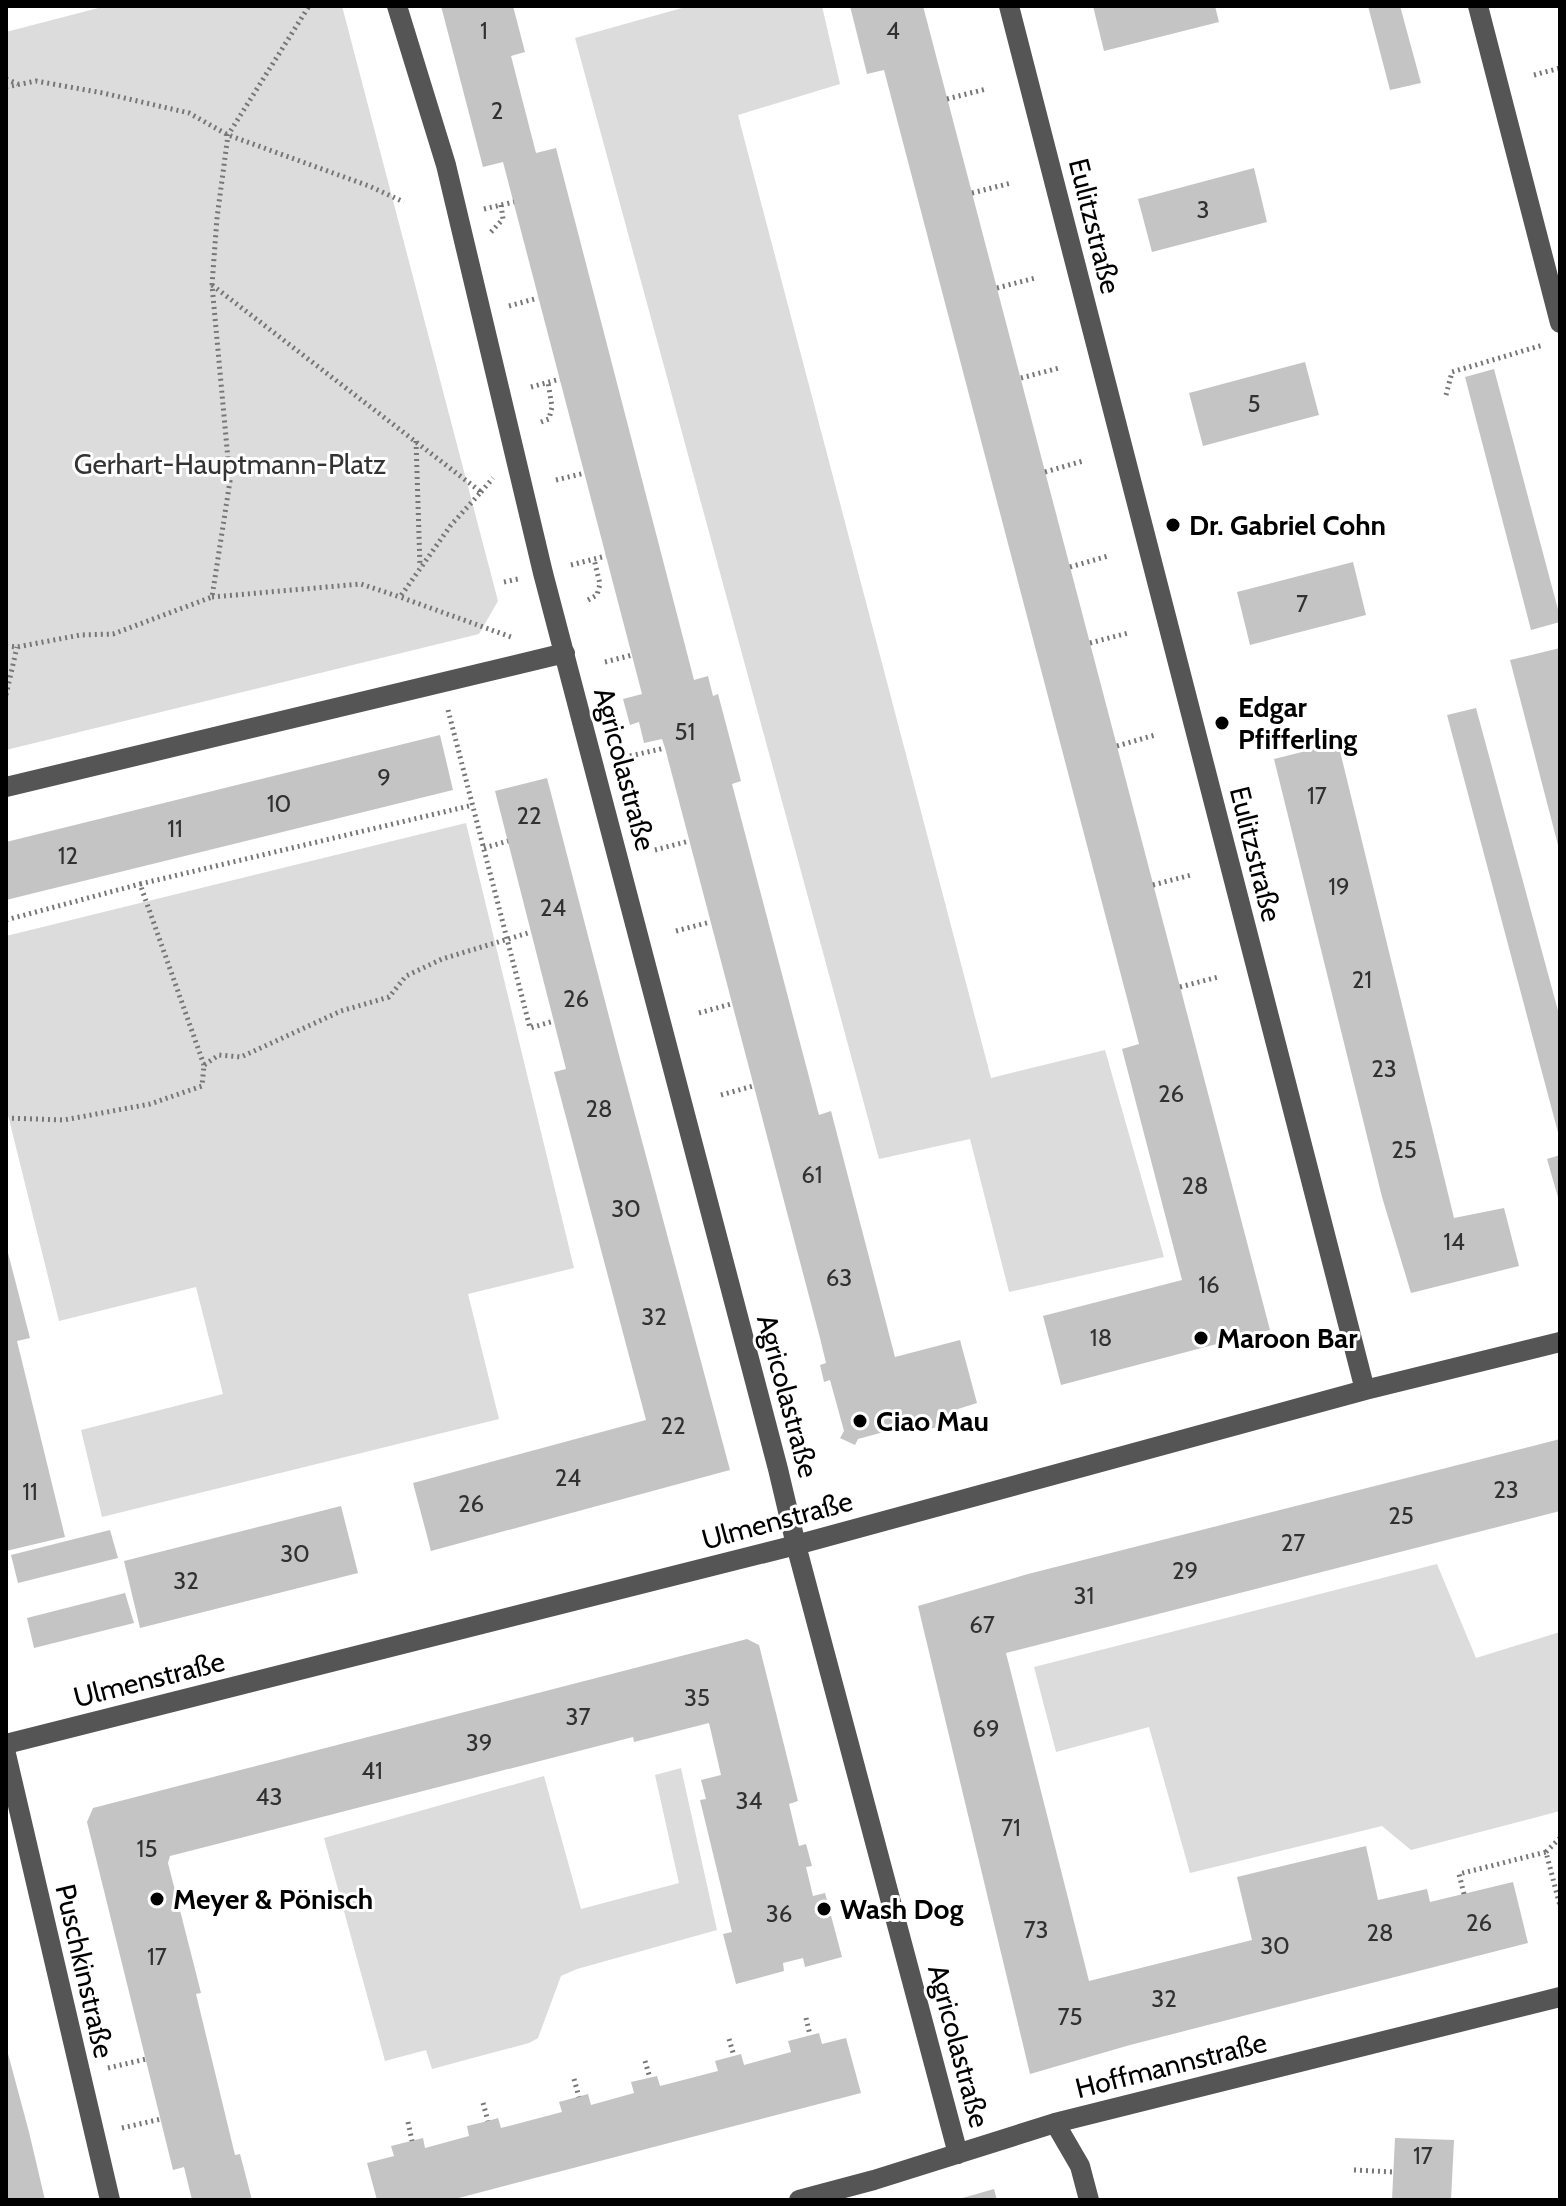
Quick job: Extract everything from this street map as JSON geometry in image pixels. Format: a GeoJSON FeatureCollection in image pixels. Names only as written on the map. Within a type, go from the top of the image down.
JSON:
{"type":"FeatureCollection","features":[{"type":"Feature","properties":{"kind":"street"},"geometry":{"type":"LineString","coordinates":[[6,787],[565,653],[513,453],[446,165],[397,6]]}},
{"type":"Feature","properties":{"kind":"street","name":"Eulitzstraße"},"geometry":{"type":"LineString","coordinates":[[1009,6],[1365,1390]]}},
{"type":"Feature","properties":{"kind":"street"},"geometry":{"type":"LineString","coordinates":[[1478,6],[1560,323]]}},
{"type":"Feature","properties":{"kind":"street","name":"Agricolastraße"},"geometry":{"type":"LineString","coordinates":[[565,653],[796,1545],[958,2154]]}},
{"type":"Feature","properties":{"kind":"street","name":"Ulmenstraße"},"geometry":{"type":"LineString","coordinates":[[6,1744],[796,1545],[1365,1390],[1560,1342]]}},
{"type":"Feature","properties":{"kind":"street","name":"Puschkinstraße"},"geometry":{"type":"LineString","coordinates":[[6,1754],[110,2200]]}},
{"type":"Feature","properties":{"kind":"street","name":"Hoffmannstraße"},"geometry":{"type":"LineString","coordinates":[[799,2200],[874,2180],[1055,2123],[1560,1997]]}},
{"type":"Feature","properties":{"kind":"street"},"geometry":{"type":"LineString","coordinates":[[1055,2123],[1080,2166],[1089,2200]]}},
{"type":"Feature","properties":{"kind":"path"},"geometry":{"type":"LineString","coordinates":[[212,597],[230,481],[212,285],[228,135],[309,6]]}},
{"type":"Feature","properties":{"kind":"path"},"geometry":{"type":"LineString","coordinates":[[1534,75],[1560,68]]}},
{"type":"Feature","properties":{"kind":"path"},"geometry":{"type":"LineString","coordinates":[[6,79],[19,84]]}},
{"type":"Feature","properties":{"kind":"path"},"geometry":{"type":"LineString","coordinates":[[6,87],[36,81],[189,113],[228,135],[369,186],[404,202]]}},
{"type":"Feature","properties":{"kind":"path"},"geometry":{"type":"LineString","coordinates":[[947,99],[986,89]]}},
{"type":"Feature","properties":{"kind":"path"},"geometry":{"type":"LineString","coordinates":[[972,193],[1011,183]]}},
{"type":"Feature","properties":{"kind":"path"},"geometry":{"type":"LineString","coordinates":[[490,233],[503,219],[498,206],[514,202]]}},
{"type":"Feature","properties":{"kind":"path"},"geometry":{"type":"LineString","coordinates":[[997,288],[1035,278]]}},
{"type":"Feature","properties":{"kind":"path"},"geometry":{"type":"LineString","coordinates":[[212,285],[481,492],[451,525],[400,597]]}},
{"type":"Feature","properties":{"kind":"path"},"geometry":{"type":"LineString","coordinates":[[509,306],[538,298]]}},
{"type":"Feature","properties":{"kind":"path"},"geometry":{"type":"LineString","coordinates":[[1446,395],[1452,372],[1549,344]]}},
{"type":"Feature","properties":{"kind":"path"},"geometry":{"type":"LineString","coordinates":[[1021,378],[1059,368]]}},
{"type":"Feature","properties":{"kind":"path"},"geometry":{"type":"LineString","coordinates":[[531,387],[560,379]]}},
{"type":"Feature","properties":{"kind":"path"},"geometry":{"type":"LineString","coordinates":[[541,422],[549,419],[552,407],[548,382]]}},
{"type":"Feature","properties":{"kind":"path"},"geometry":{"type":"LineString","coordinates":[[416,440],[420,569]]}},
{"type":"Feature","properties":{"kind":"path"},"geometry":{"type":"LineString","coordinates":[[1045,472],[1083,461]]}},
{"type":"Feature","properties":{"kind":"path"},"geometry":{"type":"LineString","coordinates":[[556,480],[585,473]]}},
{"type":"Feature","properties":{"kind":"path"},"geometry":{"type":"LineString","coordinates":[[578,563],[606,556]]}},
{"type":"Feature","properties":{"kind":"path"},"geometry":{"type":"LineString","coordinates":[[1070,567],[1108,556]]}},
{"type":"Feature","properties":{"kind":"path"},"geometry":{"type":"LineString","coordinates":[[588,600],[597,595],[600,584],[594,559]]}},
{"type":"Feature","properties":{"kind":"path"},"geometry":{"type":"LineString","coordinates":[[6,646],[17,647],[80,635],[113,634],[212,597],[361,584],[511,637]]}},
{"type":"Feature","properties":{"kind":"path"},"geometry":{"type":"LineString","coordinates":[[1090,643],[1128,633]]}},
{"type":"Feature","properties":{"kind":"path"},"geometry":{"type":"LineString","coordinates":[[6,695],[17,647]]}},
{"type":"Feature","properties":{"kind":"path"},"geometry":{"type":"LineString","coordinates":[[605,662],[632,655]]}},
{"type":"Feature","properties":{"kind":"path"},"geometry":{"type":"LineString","coordinates":[[441,682],[530,1028],[554,1021]]}},
{"type":"Feature","properties":{"kind":"path"},"geometry":{"type":"LineString","coordinates":[[1117,746],[1155,735]]}},
{"type":"Feature","properties":{"kind":"path"},"geometry":{"type":"LineString","coordinates":[[630,756],[665,748]]}},
{"type":"Feature","properties":{"kind":"path"},"geometry":{"type":"LineString","coordinates":[[6,920],[140,884],[473,805]]}},
{"type":"Feature","properties":{"kind":"path"},"geometry":{"type":"LineString","coordinates":[[484,848],[508,841]]}},
{"type":"Feature","properties":{"kind":"path"},"geometry":{"type":"LineString","coordinates":[[655,850],[689,841]]}},
{"type":"Feature","properties":{"kind":"path"},"geometry":{"type":"LineString","coordinates":[[1153,885],[1191,875]]}},
{"type":"Feature","properties":{"kind":"path"},"geometry":{"type":"LineString","coordinates":[[6,1118],[64,1120],[150,1104],[202,1086],[204,1065],[140,884]]}},
{"type":"Feature","properties":{"kind":"path"},"geometry":{"type":"LineString","coordinates":[[676,931],[710,922]]}},
{"type":"Feature","properties":{"kind":"path"},"geometry":{"type":"LineString","coordinates":[[204,1065],[219,1055],[241,1057],[341,1011],[389,997],[406,976],[442,959],[531,932]]}},
{"type":"Feature","properties":{"kind":"path"},"geometry":{"type":"LineString","coordinates":[[1180,987],[1218,977]]}},
{"type":"Feature","properties":{"kind":"path"},"geometry":{"type":"LineString","coordinates":[[699,1013],[731,1004]]}},
{"type":"Feature","properties":{"kind":"path"},"geometry":{"type":"LineString","coordinates":[[721,1095],[753,1086]]}},
{"type":"Feature","properties":{"kind":"path"},"geometry":{"type":"LineString","coordinates":[[1464,1894],[1459,1874],[1546,1852],[1560,1838]]}},
{"type":"Feature","properties":{"kind":"path"},"geometry":{"type":"LineString","coordinates":[[1546,1852],[1560,1906]]}},
{"type":"Feature","properties":{"kind":"path"},"geometry":{"type":"LineString","coordinates":[[806,2018],[810,2035]]}},
{"type":"Feature","properties":{"kind":"path"},"geometry":{"type":"LineString","coordinates":[[729,2039],[734,2056]]}},
{"type":"Feature","properties":{"kind":"path"},"geometry":{"type":"LineString","coordinates":[[107,2068],[146,2059]]}},
{"type":"Feature","properties":{"kind":"path"},"geometry":{"type":"LineString","coordinates":[[645,2061],[650,2078]]}},
{"type":"Feature","properties":{"kind":"path"},"geometry":{"type":"LineString","coordinates":[[574,2079],[579,2097]]}},
{"type":"Feature","properties":{"kind":"path"},"geometry":{"type":"LineString","coordinates":[[483,2103],[488,2121]]}},
{"type":"Feature","properties":{"kind":"path"},"geometry":{"type":"LineString","coordinates":[[121,2129],[161,2119]]}},
{"type":"Feature","properties":{"kind":"path"},"geometry":{"type":"LineString","coordinates":[[408,2122],[412,2141]]}},
{"type":"Feature","properties":{"kind":"path"},"geometry":{"type":"LineString","coordinates":[[1354,2170],[1393,2172]]}},
{"type":"Feature","properties":{"kind":"green space","name":"Gerhart-Hauptmann-Platz"},"geometry":{"type":"Polygon","coordinates":[[[106,6],[342,6],[498,601],[479,634],[6,750],[6,32],[106,6]]]}},
{"type":"Feature","properties":{"kind":"green space"},"geometry":{"type":"Polygon","coordinates":[[[689,6],[822,6],[840,84],[738,115],[991,1078],[1105,1050],[1164,1257],[1009,1292],[970,1139],[879,1159],[575,38],[689,6]]]}},
{"type":"Feature","properties":{"kind":"green space"},"geometry":{"type":"Polygon","coordinates":[[[466,823],[574,1268],[468,1294],[499,1419],[102,1517],[81,1430],[223,1394],[196,1287],[59,1321],[6,1107],[6,936],[466,823]]]}},
{"type":"Feature","properties":{"kind":"green space"},"geometry":{"type":"Polygon","coordinates":[[[1437,1564],[1476,1658],[1560,1632],[1560,1811],[1411,1850],[1382,1826],[1190,1873],[1149,1727],[1056,1752],[1034,1667],[1437,1564]]]}},
{"type":"Feature","properties":{"kind":"green space"},"geometry":{"type":"Polygon","coordinates":[[[681,1768],[717,1930],[561,1976],[538,2038],[529,2043],[432,2069],[426,2050],[385,2061],[324,1838],[544,1776],[581,1909],[679,1883],[655,1775],[681,1768]]]}},
{"type":"Feature","properties":{"kind":"building"},"geometry":{"type":"Polygon","coordinates":[[[441,6],[513,6],[525,52],[511,56],[536,153],[556,148],[694,680],[708,676],[713,696],[718,694],[741,781],[732,784],[819,1115],[831,1111],[895,1357],[960,1340],[977,1403],[936,1418],[938,1427],[919,1431],[917,1423],[858,1439],[855,1445],[840,1438],[844,1431],[830,1380],[824,1382],[820,1365],[826,1363],[820,1338],[665,748],[662,739],[644,743],[639,722],[630,725],[623,699],[642,694],[503,162],[483,167],[441,6]]]}},
{"type":"Feature","properties":{"kind":"building"},"geometry":{"type":"Polygon","coordinates":[[[850,6],[923,6],[1270,1330],[1061,1385],[1043,1316],[1182,1280],[1122,1049],[1139,1044],[884,70],[867,74],[850,6]]]}},
{"type":"Feature","properties":{"kind":"building"},"geometry":{"type":"Polygon","coordinates":[[[1093,6],[1215,6],[1219,22],[1104,51],[1093,6]]]}},
{"type":"Feature","properties":{"kind":"building"},"geometry":{"type":"Polygon","coordinates":[[[1368,6],[1400,6],[1421,83],[1390,90],[1368,6]]]}},
{"type":"Feature","properties":{"kind":"building"},"geometry":{"type":"Polygon","coordinates":[[[1254,168],[1267,222],[1152,252],[1138,199],[1254,168]]]}},
{"type":"Feature","properties":{"kind":"building"},"geometry":{"type":"Polygon","coordinates":[[[1305,362],[1319,415],[1203,446],[1189,393],[1305,362]]]}},
{"type":"Feature","properties":{"kind":"building"},"geometry":{"type":"Polygon","coordinates":[[[1494,369],[1560,617],[1560,622],[1531,630],[1465,377],[1494,369]]]}},
{"type":"Feature","properties":{"kind":"building"},"geometry":{"type":"Polygon","coordinates":[[[1353,562],[1366,615],[1250,645],[1237,592],[1353,562]]]}},
{"type":"Feature","properties":{"kind":"building"},"geometry":{"type":"Polygon","coordinates":[[[1560,648],[1560,849],[1559,849],[1510,660],[1560,648]]]}},
{"type":"Feature","properties":{"kind":"building"},"geometry":{"type":"Polygon","coordinates":[[[1476,708],[1560,1018],[1560,1140],[1447,715],[1476,708]]]}},
{"type":"Feature","properties":{"kind":"building"},"geometry":{"type":"Polygon","coordinates":[[[440,735],[453,790],[6,900],[6,842],[440,735]]]}},
{"type":"Feature","properties":{"kind":"building"},"geometry":{"type":"Polygon","coordinates":[[[1338,743],[1454,1218],[1504,1208],[1519,1266],[1411,1293],[1382,1197],[1274,759],[1338,743]]]}},
{"type":"Feature","properties":{"kind":"building"},"geometry":{"type":"Polygon","coordinates":[[[547,778],[730,1470],[431,1551],[413,1483],[646,1420],[554,1072],[566,1069],[495,791],[547,778]]]}},
{"type":"Feature","properties":{"kind":"building"},"geometry":{"type":"Polygon","coordinates":[[[1560,1155],[1560,1201],[1559,1201],[1547,1159],[1560,1155]]]}},
{"type":"Feature","properties":{"kind":"building"},"geometry":{"type":"Polygon","coordinates":[[[6,1245],[30,1338],[17,1341],[65,1537],[6,1551],[6,1245]]]}},
{"type":"Feature","properties":{"kind":"building"},"geometry":{"type":"Polygon","coordinates":[[[1560,1439],[1560,1511],[1006,1653],[1089,1981],[1252,1940],[1237,1877],[1366,1846],[1378,1900],[1427,1889],[1430,1902],[1513,1882],[1528,1943],[1130,2045],[1030,2074],[918,1606],[1028,1574],[1560,1439]]]}},
{"type":"Feature","properties":{"kind":"building"},"geometry":{"type":"Polygon","coordinates":[[[341,1506],[358,1573],[140,1628],[124,1561],[341,1506]]]}},
{"type":"Feature","properties":{"kind":"building"},"geometry":{"type":"Polygon","coordinates":[[[110,1530],[118,1558],[18,1583],[11,1555],[110,1530]]]}},
{"type":"Feature","properties":{"kind":"building"},"geometry":{"type":"Polygon","coordinates":[[[125,1593],[134,1623],[34,1648],[27,1618],[125,1593]]]}},
{"type":"Feature","properties":{"kind":"building"},"geometry":{"type":"Polygon","coordinates":[[[747,1639],[759,1645],[798,1801],[789,1804],[799,1846],[806,1844],[812,1866],[806,1867],[813,1896],[825,1893],[842,1957],[805,1967],[803,1958],[783,1963],[784,1971],[736,1984],[723,1934],[732,1932],[700,1800],[706,1799],[701,1780],[721,1775],[709,1723],[634,1742],[633,1737],[170,1856],[168,1863],[201,1993],[196,1994],[235,2155],[240,2154],[252,2200],[192,2200],[184,2167],[173,2170],[87,1822],[93,1808],[747,1639]]]}},
{"type":"Feature","properties":{"kind":"building"},"geometry":{"type":"Polygon","coordinates":[[[819,2033],[822,2044],[846,2038],[861,2093],[451,2200],[377,2200],[367,2163],[394,2156],[391,2146],[423,2138],[425,2148],[469,2136],[467,2126],[498,2118],[501,2128],[562,2112],[559,2102],[588,2094],[591,2105],[634,2093],[631,2082],[657,2076],[660,2086],[718,2071],[715,2061],[741,2054],[744,2065],[791,2052],[788,2041],[819,2033]]]}},
{"type":"Feature","properties":{"kind":"building"},"geometry":{"type":"Polygon","coordinates":[[[7,2050],[29,2132],[45,2200],[6,2200],[7,2050]]]}},
{"type":"Feature","properties":{"kind":"building"},"geometry":{"type":"Polygon","coordinates":[[[1395,2138],[1454,2140],[1451,2200],[1392,2200],[1395,2138]]]}},
{"type":"Feature","properties":{"kind":"building"},"geometry":{"type":"Polygon","coordinates":[[[994,2189],[997,2200],[959,2200],[959,2199],[994,2189]]]}},
{"type":"Feature","properties":{"kind":"place","name":"Dr. Gabriel Cohn"},"geometry":{"type":"Point","coordinates":[1173,525]}},
{"type":"Feature","properties":{"kind":"place","name":"Edgar Pfifferling"},"geometry":{"type":"Point","coordinates":[1222,723]}},
{"type":"Feature","properties":{"kind":"place","name":"Maroon Bar"},"geometry":{"type":"Point","coordinates":[1201,1338]}},
{"type":"Feature","properties":{"kind":"place","name":"Ciao Mau"},"geometry":{"type":"Point","coordinates":[860,1421]}},
{"type":"Feature","properties":{"kind":"place","name":"Meyer & Pönisch"},"geometry":{"type":"Point","coordinates":[157,1899]}},
{"type":"Feature","properties":{"kind":"place","name":"Wash Dog"},"geometry":{"type":"Point","coordinates":[824,1909]}}]}
